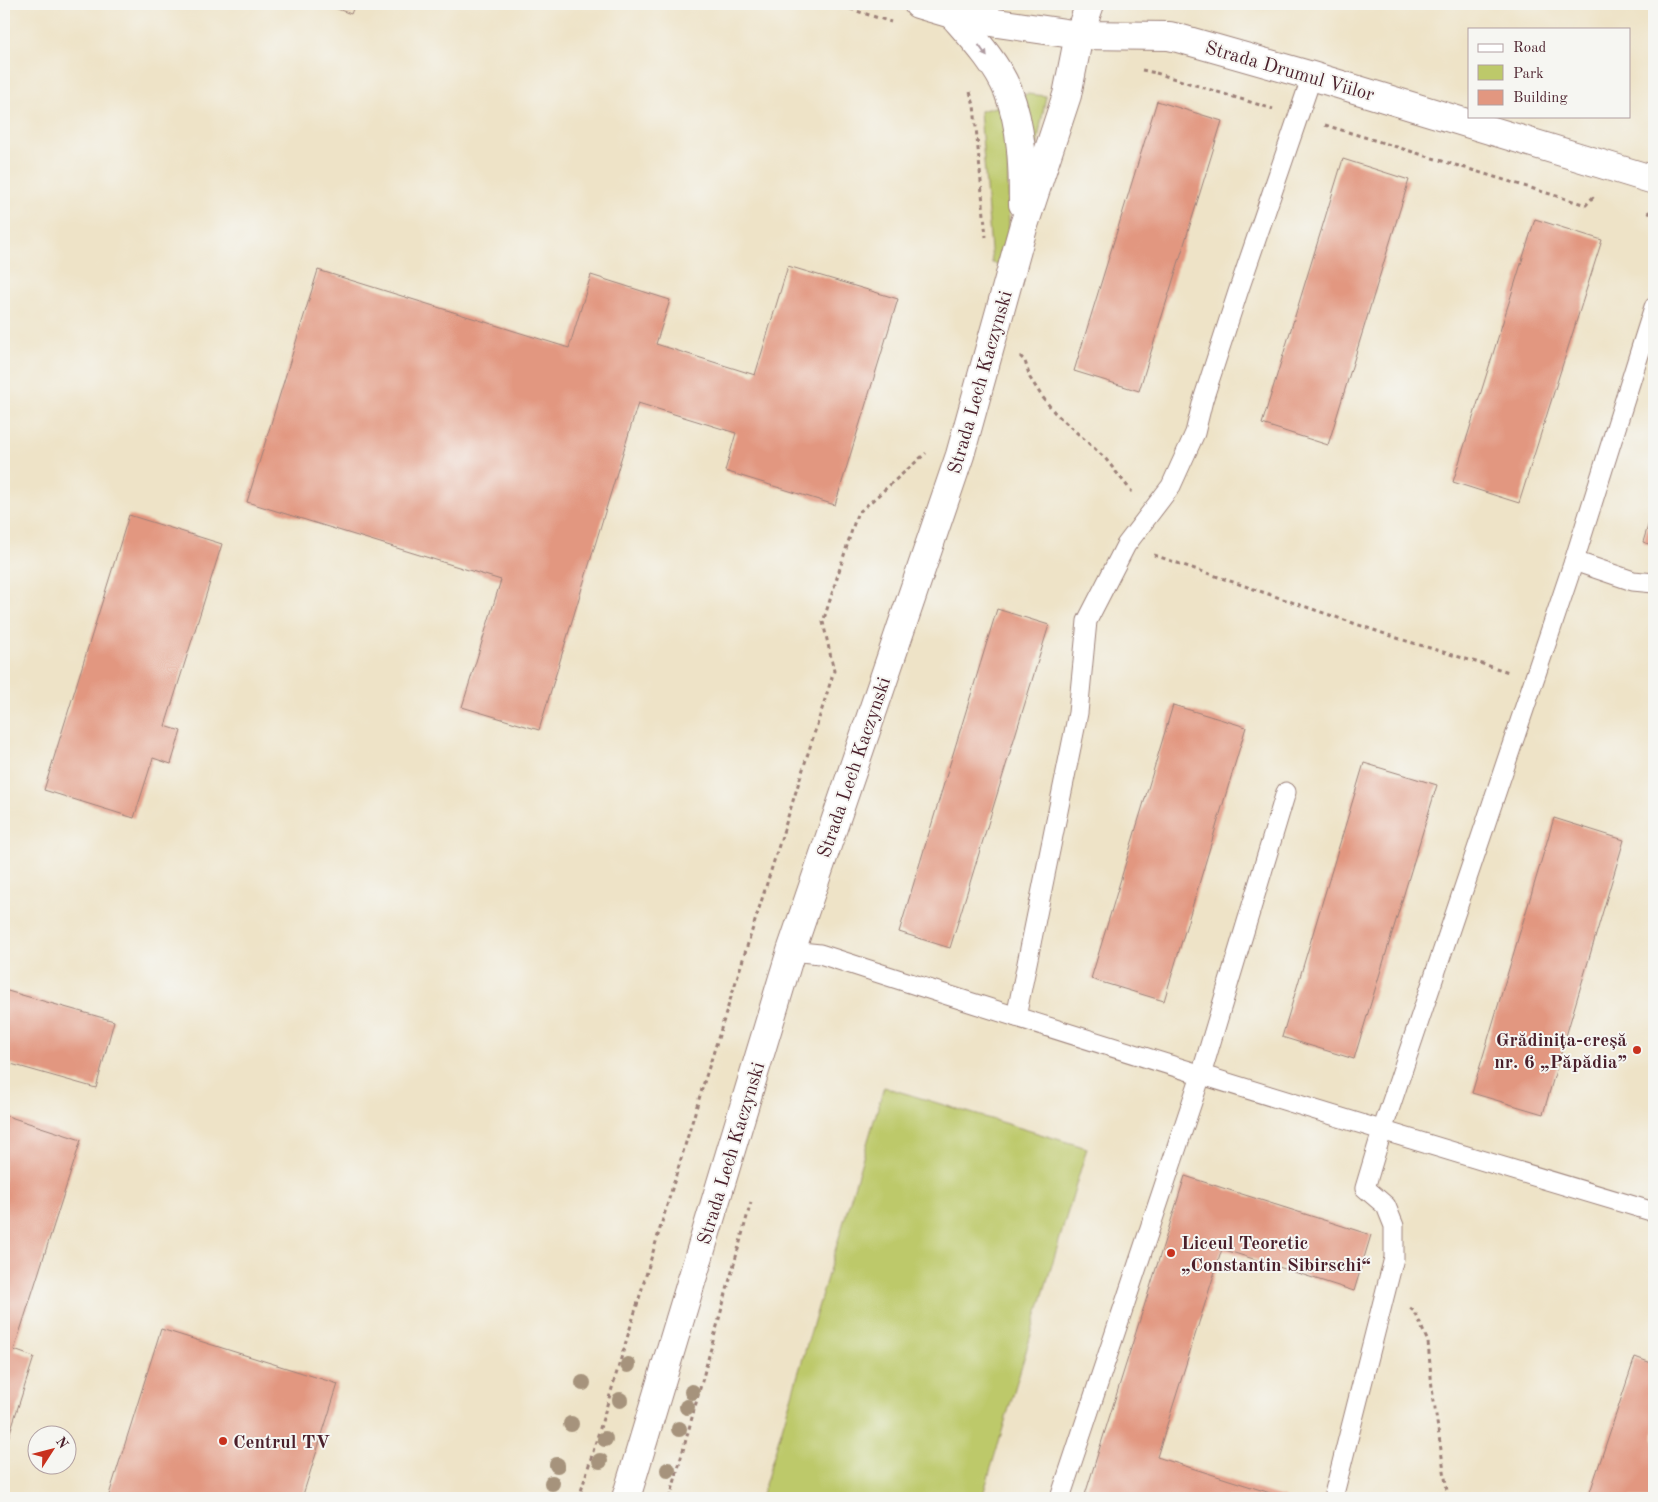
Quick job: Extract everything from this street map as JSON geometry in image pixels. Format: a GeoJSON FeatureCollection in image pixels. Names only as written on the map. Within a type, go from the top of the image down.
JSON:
{"type":"FeatureCollection","features":[{"type":"Feature","properties":{"kind":"street","name":"Strada Drumul Viilor"},"geometry":{"type":"LineString","coordinates":[[918,4],[952,14],[997,23],[1080,36],[1169,36],[1312,76],[1654,180]]}},
{"type":"Feature","properties":{"kind":"street","name":"Strada Lech Kaczynski"},"geometry":{"type":"LineString","coordinates":[[626,1498],[791,951],[960,455],[1023,228],[1067,95],[1080,36],[1090,4]]}},
{"type":"Feature","properties":{"kind":"street"},"geometry":{"type":"LineString","coordinates":[[952,14],[981,48],[1008,90],[1018,123],[1023,163],[1023,228]]}},
{"type":"Feature","properties":{"kind":"lane"},"geometry":{"type":"LineString","coordinates":[[1016,1018],[1078,712],[1087,621],[1126,545],[1170,486],[1196,432],[1203,400],[1238,292],[1312,76]]}},
{"type":"Feature","properties":{"kind":"lane"},"geometry":{"type":"LineString","coordinates":[[1333,1498],[1394,1258],[1394,1226],[1386,1206],[1365,1188],[1382,1131],[1574,561],[1654,307]]}},
{"type":"Feature","properties":{"kind":"lane"},"geometry":{"type":"LineString","coordinates":[[1574,561],[1633,581],[1654,583]]}},
{"type":"Feature","properties":{"kind":"lane"},"geometry":{"type":"LineString","coordinates":[[1060,1498],[1201,1075],[1286,792]]}},
{"type":"Feature","properties":{"kind":"lane"},"geometry":{"type":"LineString","coordinates":[[791,951],[820,954],[1016,1018],[1382,1131],[1654,1212]]}},
{"type":"Feature","properties":{"kind":"path"},"geometry":{"type":"LineString","coordinates":[[1156,73],[1158,66]]}},
{"type":"Feature","properties":{"kind":"path"},"geometry":{"type":"LineString","coordinates":[[1139,69],[1586,205],[1595,195],[1604,198]]}},
{"type":"Feature","properties":{"kind":"path"},"geometry":{"type":"LineString","coordinates":[[969,87],[974,105],[986,242]]}},
{"type":"Feature","properties":{"kind":"path"},"geometry":{"type":"LineString","coordinates":[[1647,210],[1654,220]]}},
{"type":"Feature","properties":{"kind":"path"},"geometry":{"type":"LineString","coordinates":[[1018,354],[1025,361],[1030,378],[1055,413],[1105,458],[1150,514]]}},
{"type":"Feature","properties":{"kind":"path"},"geometry":{"type":"LineString","coordinates":[[579,1498],[702,1088],[834,671],[823,622],[857,514],[930,450]]}},
{"type":"Feature","properties":{"kind":"path"},"geometry":{"type":"LineString","coordinates":[[1126,545],[1400,639],[1534,679]]}},
{"type":"Feature","properties":{"kind":"path"},"geometry":{"type":"LineString","coordinates":[[1387,1289],[1415,1312],[1428,1342],[1432,1388],[1448,1498]]}},
{"type":"Feature","properties":{"kind":"green space"},"geometry":{"type":"Polygon","coordinates":[[[1027,94],[1046,96],[1036,150],[1029,149],[1019,97],[1027,94]]]}},
{"type":"Feature","properties":{"kind":"green space"},"geometry":{"type":"Polygon","coordinates":[[[999,106],[1007,128],[1009,228],[998,264],[992,263],[980,111],[999,106]]]}},
{"type":"Feature","properties":{"kind":"green space"},"geometry":{"type":"Polygon","coordinates":[[[884,1087],[1087,1148],[982,1498],[761,1498],[884,1087]]]}},
{"type":"Feature","properties":{"kind":"building"},"geometry":{"type":"Polygon","coordinates":[[[324,4],[355,4],[351,14],[324,4]]]}},
{"type":"Feature","properties":{"kind":"building"},"geometry":{"type":"Polygon","coordinates":[[[1157,101],[1222,121],[1139,391],[1074,371],[1157,101]]]}},
{"type":"Feature","properties":{"kind":"building"},"geometry":{"type":"Polygon","coordinates":[[[1343,159],[1409,180],[1328,445],[1262,424],[1343,159]]]}},
{"type":"Feature","properties":{"kind":"building"},"geometry":{"type":"Polygon","coordinates":[[[1535,219],[1602,240],[1519,503],[1453,482],[1535,219]]]}},
{"type":"Feature","properties":{"kind":"building"},"geometry":{"type":"Polygon","coordinates":[[[788,266],[898,299],[835,505],[725,471],[736,433],[638,403],[539,730],[462,707],[501,580],[247,502],[318,270],[569,348],[591,275],[670,300],[656,344],[755,375],[788,266]]]}},
{"type":"Feature","properties":{"kind":"building"},"geometry":{"type":"Polygon","coordinates":[[[1654,506],[1654,546],[1643,542],[1654,506]]]}},
{"type":"Feature","properties":{"kind":"building"},"geometry":{"type":"Polygon","coordinates":[[[129,515],[222,544],[165,726],[181,731],[171,764],[153,758],[134,818],[44,790],[129,515]]]}},
{"type":"Feature","properties":{"kind":"building"},"geometry":{"type":"Polygon","coordinates":[[[997,609],[1049,625],[950,948],[899,932],[997,609]]]}},
{"type":"Feature","properties":{"kind":"building"},"geometry":{"type":"Polygon","coordinates":[[[1173,705],[1246,727],[1164,1001],[1091,979],[1173,705]]]}},
{"type":"Feature","properties":{"kind":"building"},"geometry":{"type":"Polygon","coordinates":[[[1364,763],[1437,785],[1354,1059],[1282,1037],[1364,763]]]}},
{"type":"Feature","properties":{"kind":"building"},"geometry":{"type":"Polygon","coordinates":[[[1554,818],[1624,840],[1543,1114],[1472,1093],[1554,818]]]}},
{"type":"Feature","properties":{"kind":"building"},"geometry":{"type":"Polygon","coordinates":[[[4,990],[114,1021],[96,1088],[4,1062],[4,990]]]}},
{"type":"Feature","properties":{"kind":"building"},"geometry":{"type":"Polygon","coordinates":[[[4,1115],[81,1140],[14,1350],[34,1357],[4,1451],[4,1115]]]}},
{"type":"Feature","properties":{"kind":"building"},"geometry":{"type":"Polygon","coordinates":[[[1185,1176],[1371,1235],[1354,1291],[1222,1249],[1157,1457],[1286,1498],[1084,1498],[1185,1176]]]}},
{"type":"Feature","properties":{"kind":"building","name":"Centrul TV"},"geometry":{"type":"Polygon","coordinates":[[[161,1329],[338,1384],[302,1498],[108,1498],[161,1329]]]}},
{"type":"Feature","properties":{"kind":"building"},"geometry":{"type":"Polygon","coordinates":[[[1635,1357],[1654,1364],[1654,1492],[1652,1498],[1588,1498],[1635,1357]]]}},
{"type":"Feature","properties":{"kind":"place","name":"Grădinița-creșă nr. 6 „Păpădia”"},"geometry":{"type":"Point","coordinates":[1637,1050]}},
{"type":"Feature","properties":{"kind":"place","name":"Liceul Teoretic „Constantin Sibirschi“"},"geometry":{"type":"Point","coordinates":[1171,1253]}},
{"type":"Feature","properties":{"kind":"place","name":"Centrul TV"},"geometry":{"type":"Point","coordinates":[223,1441]}}]}
